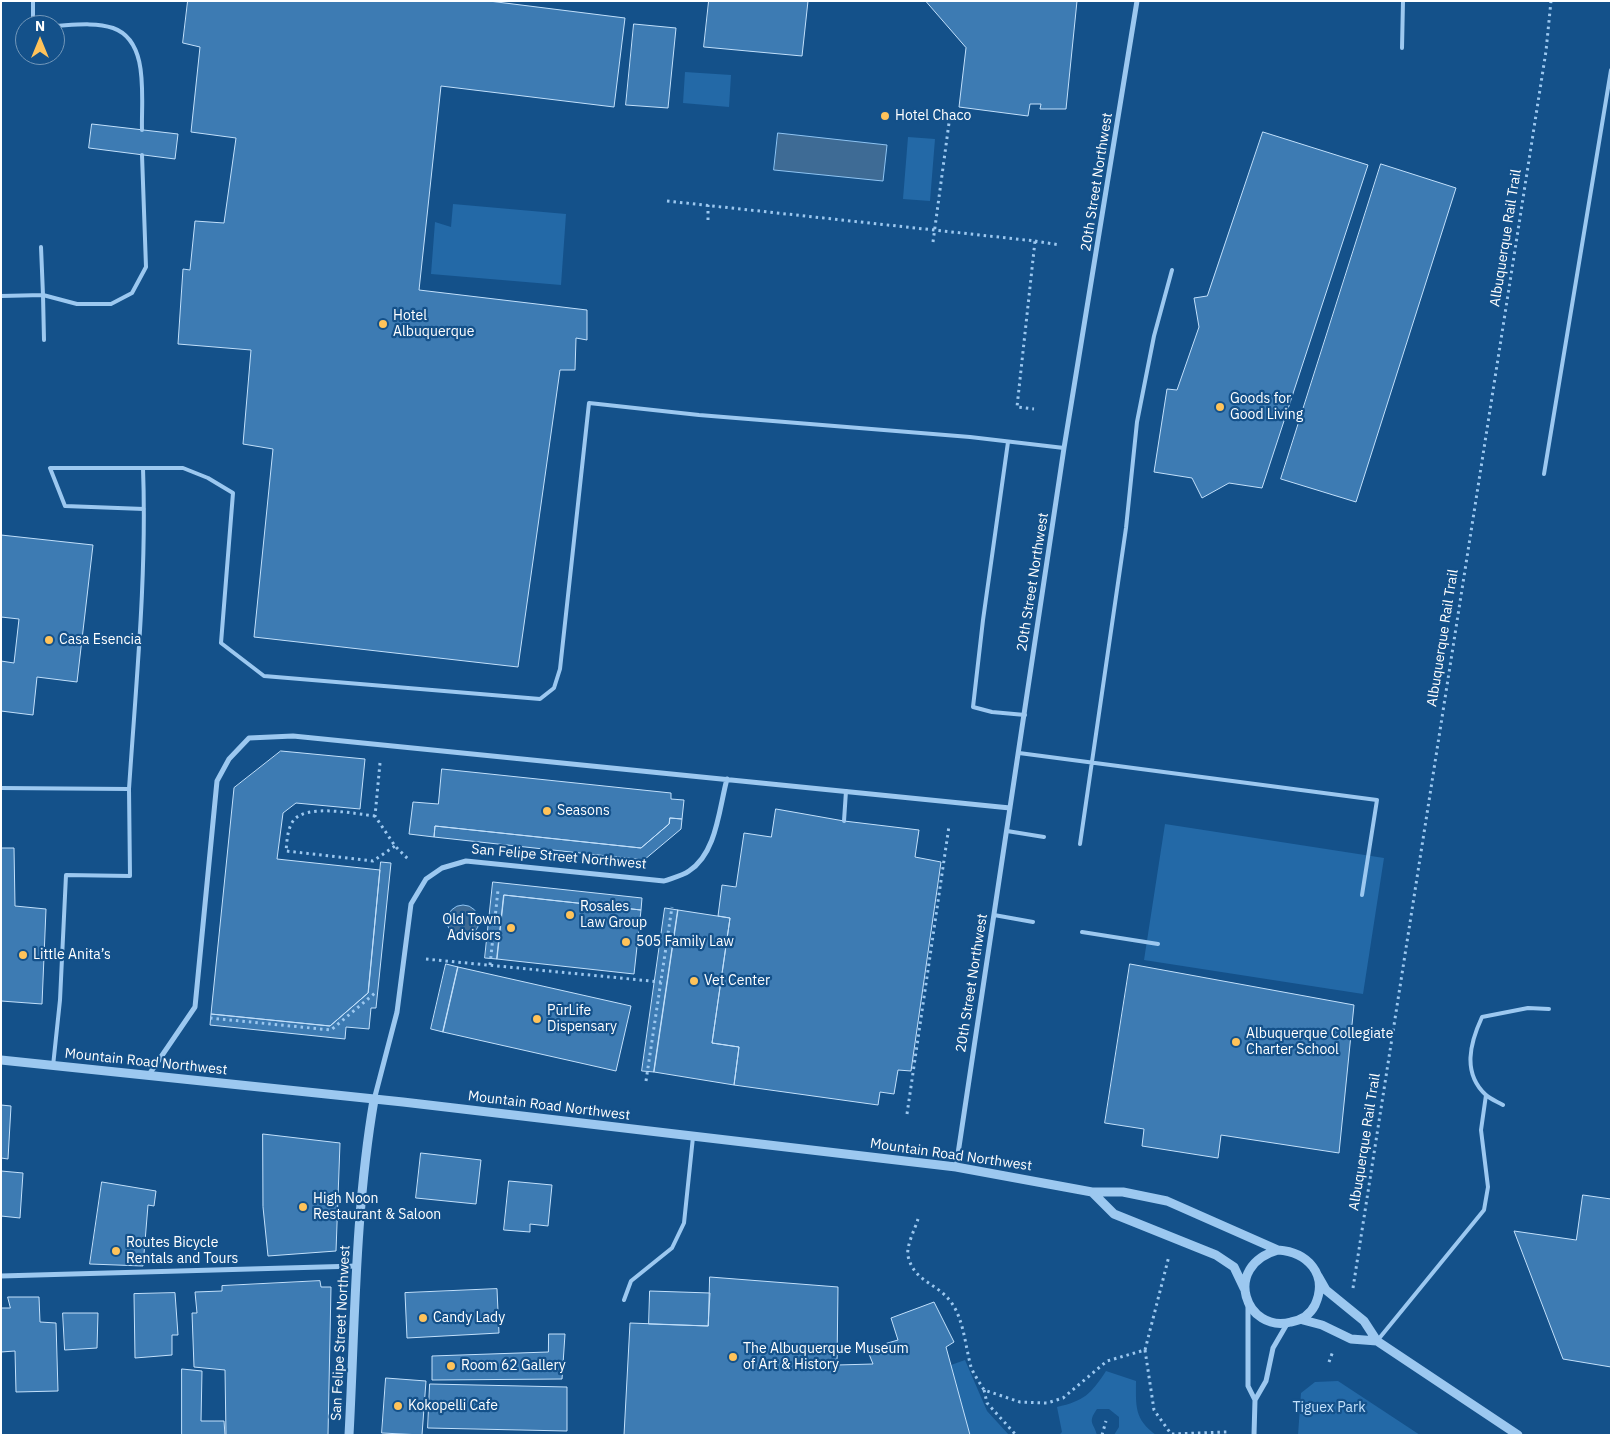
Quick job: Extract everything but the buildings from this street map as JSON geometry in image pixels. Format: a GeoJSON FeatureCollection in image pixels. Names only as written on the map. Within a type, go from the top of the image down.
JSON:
{"type":"FeatureCollection","features":[{"type":"Feature","properties":{"kind":"street","name":"20th Street Northwest"},"geometry":{"type":"LineString","coordinates":[[956,1167],[1064,448],[1137,3]]}},
{"type":"Feature","properties":{"kind":"street"},"geometry":{"type":"LineString","coordinates":[[148,1076],[195,1007],[217,782],[229,758],[249,738],[293,736],[1010,808]]}},
{"type":"Feature","properties":{"kind":"street","name":"San Felipe Street Northwest"},"geometry":{"type":"LineString","coordinates":[[349,1435],[357,1266],[368,1137],[374,1100],[397,1012],[411,904],[426,879],[442,868],[466,861],[664,881],[671,879],[690,871],[706,852],[713,834],[726,779]]}},
{"type":"Feature","properties":{"kind":"street","name":"Mountain Road Northwest"},"geometry":{"type":"LineString","coordinates":[[1,1060],[374,1100],[956,1167],[1092,1192],[1123,1192],[1167,1201],[1278,1250],[1291,1251],[1302,1256],[1312,1265],[1326,1290],[1364,1320],[1377,1341],[1518,1435]]}},
{"type":"Feature","properties":{"kind":"street"},"geometry":{"type":"LineString","coordinates":[[1092,1192],[1114,1214],[1216,1255],[1234,1267],[1248,1302],[1248,1386],[1255,1400],[1254,1435]]}},
{"type":"Feature","properties":{"kind":"street"},"geometry":{"type":"LineString","coordinates":[[1244,1288],[1247,1273],[1254,1261],[1266,1253],[1278,1250]]}},
{"type":"Feature","properties":{"kind":"street"},"geometry":{"type":"LineString","coordinates":[[1,1276],[357,1266]]}},
{"type":"Feature","properties":{"kind":"street"},"geometry":{"type":"LineString","coordinates":[[1248,1302],[1257,1315],[1272,1322],[1287,1324],[1302,1320],[1314,1305],[1318,1292],[1318,1276]]}},
{"type":"Feature","properties":{"kind":"street","name":"Mountain Road Northwest"},"geometry":{"type":"LineString","coordinates":[[1302,1320],[1322,1325],[1351,1338],[1377,1341]]}},
{"type":"Feature","properties":{"kind":"street"},"geometry":{"type":"LineString","coordinates":[[1255,1400],[1266,1381],[1272,1348],[1287,1324]]}},
{"type":"Feature","properties":{"kind":"lane"},"geometry":{"type":"LineString","coordinates":[[33,1],[34,15]]}},
{"type":"Feature","properties":{"kind":"lane"},"geometry":{"type":"LineString","coordinates":[[1131,1],[1137,3]]}},
{"type":"Feature","properties":{"kind":"lane"},"geometry":{"type":"LineString","coordinates":[[1402,48],[1403,1]]}},
{"type":"Feature","properties":{"kind":"lane"},"geometry":{"type":"LineString","coordinates":[[65,26],[93,25],[114,28],[130,38],[139,53],[142,130]]}},
{"type":"Feature","properties":{"kind":"lane"},"geometry":{"type":"LineString","coordinates":[[1544,474],[1611,70]]}},
{"type":"Feature","properties":{"kind":"lane"},"geometry":{"type":"LineString","coordinates":[[1,296],[43,295],[77,304],[111,304],[132,293],[146,268],[142,154]]}},
{"type":"Feature","properties":{"kind":"lane"},"geometry":{"type":"LineString","coordinates":[[41,248],[44,340]]}},
{"type":"Feature","properties":{"kind":"lane"},"geometry":{"type":"LineString","coordinates":[[1080,844],[1126,528],[1138,422],[1154,336],[1172,270]]}},
{"type":"Feature","properties":{"kind":"lane"},"geometry":{"type":"LineString","coordinates":[[144,509],[65,506],[50,468],[183,468],[208,478],[233,493],[221,643],[264,676],[540,699],[554,688],[560,669],[589,403],[699,415],[1064,448]]}},
{"type":"Feature","properties":{"kind":"lane"},"geometry":{"type":"LineString","coordinates":[[1008,442],[973,707],[992,712],[1025,715]]}},
{"type":"Feature","properties":{"kind":"lane"},"geometry":{"type":"LineString","coordinates":[[53,1066],[60,1000],[66,875],[130,876],[129,789],[144,509],[143,468]]}},
{"type":"Feature","properties":{"kind":"lane"},"geometry":{"type":"LineString","coordinates":[[1019,752],[1377,800],[1362,895]]}},
{"type":"Feature","properties":{"kind":"lane"},"geometry":{"type":"LineString","coordinates":[[1,788],[129,789]]}},
{"type":"Feature","properties":{"kind":"lane"},"geometry":{"type":"LineString","coordinates":[[844,821],[846,791]]}},
{"type":"Feature","properties":{"kind":"lane"},"geometry":{"type":"LineString","coordinates":[[1007,831],[1044,838]]}},
{"type":"Feature","properties":{"kind":"lane"},"geometry":{"type":"LineString","coordinates":[[994,915],[1033,922]]}},
{"type":"Feature","properties":{"kind":"lane"},"geometry":{"type":"LineString","coordinates":[[1082,932],[1158,944]]}},
{"type":"Feature","properties":{"kind":"lane"},"geometry":{"type":"LineString","coordinates":[[1503,1105],[1486,1095],[1471,1072],[1470,1047],[1482,1017],[1528,1008],[1549,1009]]}},
{"type":"Feature","properties":{"kind":"lane"},"geometry":{"type":"LineString","coordinates":[[1377,1341],[1484,1210],[1488,1187],[1481,1130],[1486,1095]]}},
{"type":"Feature","properties":{"kind":"lane"},"geometry":{"type":"LineString","coordinates":[[624,1300],[631,1280],[672,1248],[684,1223],[693,1137]]}},
{"type":"Feature","properties":{"kind":"path","name":"Albuquerque Rail Trail"},"geometry":{"type":"LineString","coordinates":[[1355,1278],[1544,61],[1551,1]]}},
{"type":"Feature","properties":{"kind":"path"},"geometry":{"type":"LineString","coordinates":[[933,242],[949,123]]}},
{"type":"Feature","properties":{"kind":"path"},"geometry":{"type":"LineString","coordinates":[[667,201],[708,204],[1060,246]]}},
{"type":"Feature","properties":{"kind":"path"},"geometry":{"type":"LineString","coordinates":[[708,204],[708,220]]}},
{"type":"Feature","properties":{"kind":"path"},"geometry":{"type":"LineString","coordinates":[[1034,409],[1017,407],[1035,242]]}},
{"type":"Feature","properties":{"kind":"path"},"geometry":{"type":"LineString","coordinates":[[381,757],[375,816],[395,846],[408,859]]}},
{"type":"Feature","properties":{"kind":"path"},"geometry":{"type":"LineString","coordinates":[[375,816],[326,812],[300,814],[288,832],[286,851],[373,861],[395,846]]}},
{"type":"Feature","properties":{"kind":"path"},"geometry":{"type":"LineString","coordinates":[[907,1114],[950,826]]}},
{"type":"Feature","properties":{"kind":"path"},"geometry":{"type":"LineString","coordinates":[[490,965],[498,890]]}},
{"type":"Feature","properties":{"kind":"path"},"geometry":{"type":"LineString","coordinates":[[646,1081],[672,907]]}},
{"type":"Feature","properties":{"kind":"path"},"geometry":{"type":"LineString","coordinates":[[426,959],[661,982]]}},
{"type":"Feature","properties":{"kind":"path"},"geometry":{"type":"LineString","coordinates":[[206,1018],[331,1030],[375,993]]}},
{"type":"Feature","properties":{"kind":"path"},"geometry":{"type":"LineString","coordinates":[[918,1219],[908,1254],[913,1270],[921,1278],[939,1288],[952,1302],[959,1316],[972,1369],[984,1390],[987,1404],[1016,1435]]}},
{"type":"Feature","properties":{"kind":"path"},"geometry":{"type":"LineString","coordinates":[[1169,1256],[1145,1350],[1154,1410],[1171,1434],[1227,1432]]}},
{"type":"Feature","properties":{"kind":"path"},"geometry":{"type":"LineString","coordinates":[[984,1390],[1020,1402],[1047,1403],[1063,1398],[1107,1362],[1145,1350]]}},
{"type":"Feature","properties":{"kind":"path"},"geometry":{"type":"LineString","coordinates":[[1102,1435],[1106,1421]]}},
{"type":"Feature","properties":{"kind":"green space"},"geometry":{"type":"Polygon","coordinates":[[[685,72],[731,75],[729,107],[683,103],[685,72]]]}},
{"type":"Feature","properties":{"kind":"green space"},"geometry":{"type":"Polygon","coordinates":[[[908,137],[935,139],[930,201],[903,199],[908,137]]]}},
{"type":"Feature","properties":{"kind":"green space"},"geometry":{"type":"Polygon","coordinates":[[[453,204],[566,214],[561,285],[431,274],[435,222],[451,227],[453,204]]]}},
{"type":"Feature","properties":{"kind":"green space"},"geometry":{"type":"Polygon","coordinates":[[[1165,824],[1384,858],[1363,994],[1144,960],[1165,824]]]}},
{"type":"Feature","properties":{"kind":"green space"},"geometry":{"type":"Polygon","coordinates":[[[965,1360],[987,1411],[1009,1435],[970,1435],[951,1365],[965,1360]]]}},
{"type":"Feature","properties":{"kind":"green space"},"geometry":{"type":"Polygon","coordinates":[[[1106,1371],[1136,1381],[1137,1405],[1140,1417],[1156,1435],[1114,1435],[1119,1427],[1119,1417],[1109,1409],[1097,1409],[1092,1417],[1092,1423],[1097,1435],[1059,1435],[1062,1432],[1057,1407],[1074,1402],[1086,1395],[1106,1371]]]}},
{"type":"Feature","properties":{"kind":"green space","name":"Tiguex Park"},"geometry":{"type":"Polygon","coordinates":[[[1338,1381],[1420,1435],[1298,1435],[1301,1393],[1315,1382],[1338,1381]]]}},
{"type":"Feature","properties":{"kind":"shaded area"},"geometry":{"type":"Polygon","coordinates":[[[778,133],[887,145],[883,181],[774,170],[778,133]]]}},
{"type":"Feature","properties":{"kind":"shaded area"},"geometry":{"type":"Polygon","coordinates":[[[463,905],[469,906],[474,910],[478,915],[478,927],[474,932],[469,936],[463,937],[457,936],[452,932],[448,927],[447,921],[448,915],[452,910],[457,906],[463,905]]]}},
{"type":"Feature","properties":{"kind":"place","name":"Hotel Chaco"},"geometry":{"type":"Point","coordinates":[885,116]}},
{"type":"Feature","properties":{"kind":"place","name":"Hotel Albuquerque"},"geometry":{"type":"Point","coordinates":[383,324]}},
{"type":"Feature","properties":{"kind":"place","name":"Goods for Good Living"},"geometry":{"type":"Point","coordinates":[1220,407]}},
{"type":"Feature","properties":{"kind":"place","name":"Casa Esencia"},"geometry":{"type":"Point","coordinates":[49,640]}},
{"type":"Feature","properties":{"kind":"place","name":"Seasons"},"geometry":{"type":"Point","coordinates":[547,811]}},
{"type":"Feature","properties":{"kind":"place","name":"Rosales Law Group"},"geometry":{"type":"Point","coordinates":[570,915]}},
{"type":"Feature","properties":{"kind":"place","name":"Old Town Advisors"},"geometry":{"type":"Point","coordinates":[511,928]}},
{"type":"Feature","properties":{"kind":"place","name":"505 Family Law"},"geometry":{"type":"Point","coordinates":[626,942]}},
{"type":"Feature","properties":{"kind":"place","name":"Little Anita’s"},"geometry":{"type":"Point","coordinates":[23,955]}},
{"type":"Feature","properties":{"kind":"place","name":"Vet Center"},"geometry":{"type":"Point","coordinates":[694,981]}},
{"type":"Feature","properties":{"kind":"place","name":"PūrLife Dispensary"},"geometry":{"type":"Point","coordinates":[537,1019]}},
{"type":"Feature","properties":{"kind":"place","name":"Albuquerque Collegiate Charter School"},"geometry":{"type":"Point","coordinates":[1236,1042]}},
{"type":"Feature","properties":{"kind":"place","name":"High Noon Restaurant & Saloon"},"geometry":{"type":"Point","coordinates":[303,1207]}},
{"type":"Feature","properties":{"kind":"place","name":"Routes Bicycle Rentals and Tours"},"geometry":{"type":"Point","coordinates":[116,1251]}},
{"type":"Feature","properties":{"kind":"place","name":"Candy Lady"},"geometry":{"type":"Point","coordinates":[423,1318]}},
{"type":"Feature","properties":{"kind":"place","name":"The Albuquerque Museum of Art & History"},"geometry":{"type":"Point","coordinates":[733,1357]}},
{"type":"Feature","properties":{"kind":"place","name":"Room 62 Gallery"},"geometry":{"type":"Point","coordinates":[451,1366]}},
{"type":"Feature","properties":{"kind":"place","name":"Kokopelli Cafe"},"geometry":{"type":"Point","coordinates":[398,1406]}}]}
